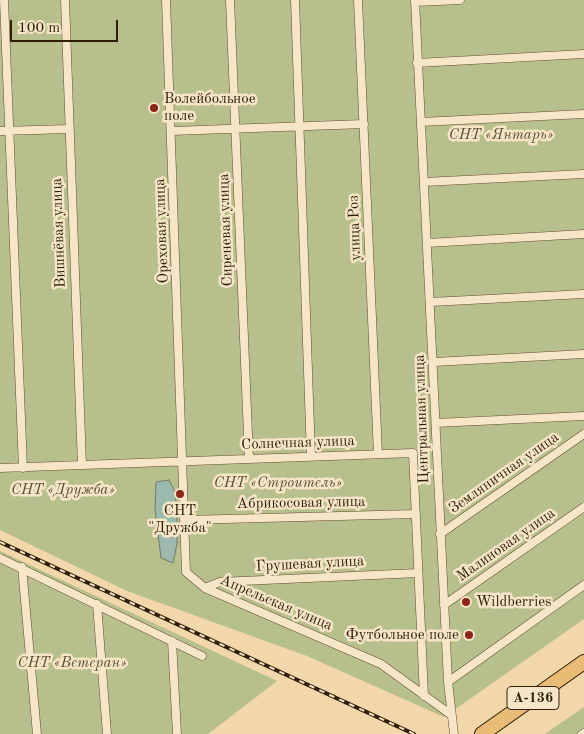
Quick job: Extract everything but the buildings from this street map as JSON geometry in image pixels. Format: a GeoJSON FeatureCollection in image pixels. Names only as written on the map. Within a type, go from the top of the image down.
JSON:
{"type":"FeatureCollection","features":[{"type":"Feature","properties":{"kind":"highway","name":"А-136"},"geometry":{"type":"LineString","coordinates":[[482,734],[584,662]]}},
{"type":"Feature","properties":{"kind":"highway","name":"А-136"},"geometry":{"type":"LineString","coordinates":[[498,734],[584,673]]}},
{"type":"Feature","properties":{"kind":"street"},"geometry":{"type":"LineString","coordinates":[[4,0],[4,130],[23,468]]}},
{"type":"Feature","properties":{"kind":"street","name":"Вишнёвая улица"},"geometry":{"type":"LineString","coordinates":[[65,0],[82,465]]}},
{"type":"Feature","properties":{"kind":"street","name":"Ореховая улица"},"geometry":{"type":"LineString","coordinates":[[166,0],[184,462]]}},
{"type":"Feature","properties":{"kind":"street","name":"Сиреневая улица"},"geometry":{"type":"LineString","coordinates":[[230,0],[249,459]]}},
{"type":"Feature","properties":{"kind":"street"},"geometry":{"type":"LineString","coordinates":[[295,0],[311,456]]}},
{"type":"Feature","properties":{"kind":"street","name":"улица Роз"},"geometry":{"type":"LineString","coordinates":[[358,0],[378,454]]}},
{"type":"Feature","properties":{"kind":"street"},"geometry":{"type":"LineString","coordinates":[[415,1],[460,0]]}},
{"type":"Feature","properties":{"kind":"street","name":"Центральная улица"},"geometry":{"type":"LineString","coordinates":[[415,1],[434,362],[440,534],[450,714],[454,734]]}},
{"type":"Feature","properties":{"kind":"street"},"geometry":{"type":"LineString","coordinates":[[417,63],[584,54]]}},
{"type":"Feature","properties":{"kind":"street"},"geometry":{"type":"LineString","coordinates":[[421,122],[584,114]]}},
{"type":"Feature","properties":{"kind":"street"},"geometry":{"type":"LineString","coordinates":[[172,131],[364,124]]}},
{"type":"Feature","properties":{"kind":"street"},"geometry":{"type":"LineString","coordinates":[[4,130],[69,129]]}},
{"type":"Feature","properties":{"kind":"street"},"geometry":{"type":"LineString","coordinates":[[424,182],[584,174]]}},
{"type":"Feature","properties":{"kind":"street"},"geometry":{"type":"LineString","coordinates":[[427,243],[584,234]]}},
{"type":"Feature","properties":{"kind":"street"},"geometry":{"type":"LineString","coordinates":[[431,302],[584,294]]}},
{"type":"Feature","properties":{"kind":"street"},"geometry":{"type":"LineString","coordinates":[[434,362],[584,354]]}},
{"type":"Feature","properties":{"kind":"street"},"geometry":{"type":"LineString","coordinates":[[436,423],[584,416]]}},
{"type":"Feature","properties":{"kind":"street","name":"Земляничная улица"},"geometry":{"type":"LineString","coordinates":[[440,534],[584,434]]}},
{"type":"Feature","properties":{"kind":"street","name":"Солнечная улица"},"geometry":{"type":"LineString","coordinates":[[0,468],[413,453],[416,514]]}},
{"type":"Feature","properties":{"kind":"street","name":"Апрельская улица"},"geometry":{"type":"LineString","coordinates":[[184,462],[186,572],[205,588],[381,664],[450,714]]}},
{"type":"Feature","properties":{"kind":"street","name":"Малиновая улица"},"geometry":{"type":"LineString","coordinates":[[444,605],[584,507]]}},
{"type":"Feature","properties":{"kind":"street"},"geometry":{"type":"LineString","coordinates":[[416,514],[424,696]]}},
{"type":"Feature","properties":{"kind":"street","name":"Абрикосовая улица"},"geometry":{"type":"LineString","coordinates":[[186,520],[416,514]]}},
{"type":"Feature","properties":{"kind":"street"},"geometry":{"type":"LineString","coordinates":[[0,558],[22,567],[202,656]]}},
{"type":"Feature","properties":{"kind":"street"},"geometry":{"type":"LineString","coordinates":[[22,567],[37,734]]}},
{"type":"Feature","properties":{"kind":"street","name":"Грушевая улица"},"geometry":{"type":"LineString","coordinates":[[205,588],[220,582],[418,573]]}},
{"type":"Feature","properties":{"kind":"street"},"geometry":{"type":"LineString","coordinates":[[448,682],[584,585]]}},
{"type":"Feature","properties":{"kind":"street"},"geometry":{"type":"LineString","coordinates":[[97,604],[107,734]]}},
{"type":"Feature","properties":{"kind":"street"},"geometry":{"type":"LineString","coordinates":[[172,641],[177,734]]}},
{"type":"Feature","properties":{"kind":"green space"},"geometry":{"type":"Polygon","coordinates":[[[0,0],[584,0],[584,619],[444,717],[307,656],[127,591],[0,530],[0,0]]]}},
{"type":"Feature","properties":{"kind":"green space","name":"СНТ «Ветеран»"},"geometry":{"type":"Polygon","coordinates":[[[0,551],[277,681],[208,734],[0,734],[0,551]]]}},
{"type":"Feature","properties":{"kind":"green space"},"geometry":{"type":"Polygon","coordinates":[[[584,707],[584,734],[545,734],[584,707]]]}},
{"type":"Feature","properties":{"kind":"shaded area"},"geometry":{"type":"Polygon","coordinates":[[[169,480],[175,492],[177,512],[177,544],[173,563],[161,558],[155,510],[156,482],[169,480]]]}},
{"type":"Feature","properties":{"kind":"railway"},"geometry":{"type":"LineString","coordinates":[[0,542],[414,734]]}},
{"type":"Feature","properties":{"kind":"place","name":"Волейбольное поле"},"geometry":{"type":"Point","coordinates":[154,108]}},
{"type":"Feature","properties":{"kind":"place","name":"СНТ \"Дружба\""},"geometry":{"type":"Point","coordinates":[180,494]}},
{"type":"Feature","properties":{"kind":"place","name":"Wildberries"},"geometry":{"type":"Point","coordinates":[466,602]}},
{"type":"Feature","properties":{"kind":"place","name":"Футбольное поле"},"geometry":{"type":"Point","coordinates":[469,635]}},
{"type":"Feature","properties":{"kind":"park label","name":"СНТ «Янтарь»"},"geometry":{"type":"Point","coordinates":[501,135]}},
{"type":"Feature","properties":{"kind":"park label","name":"СНТ «Строитель»"},"geometry":{"type":"Point","coordinates":[278,483]}},
{"type":"Feature","properties":{"kind":"park label","name":"СНТ «Дружба»"},"geometry":{"type":"Point","coordinates":[63,490]}}]}
